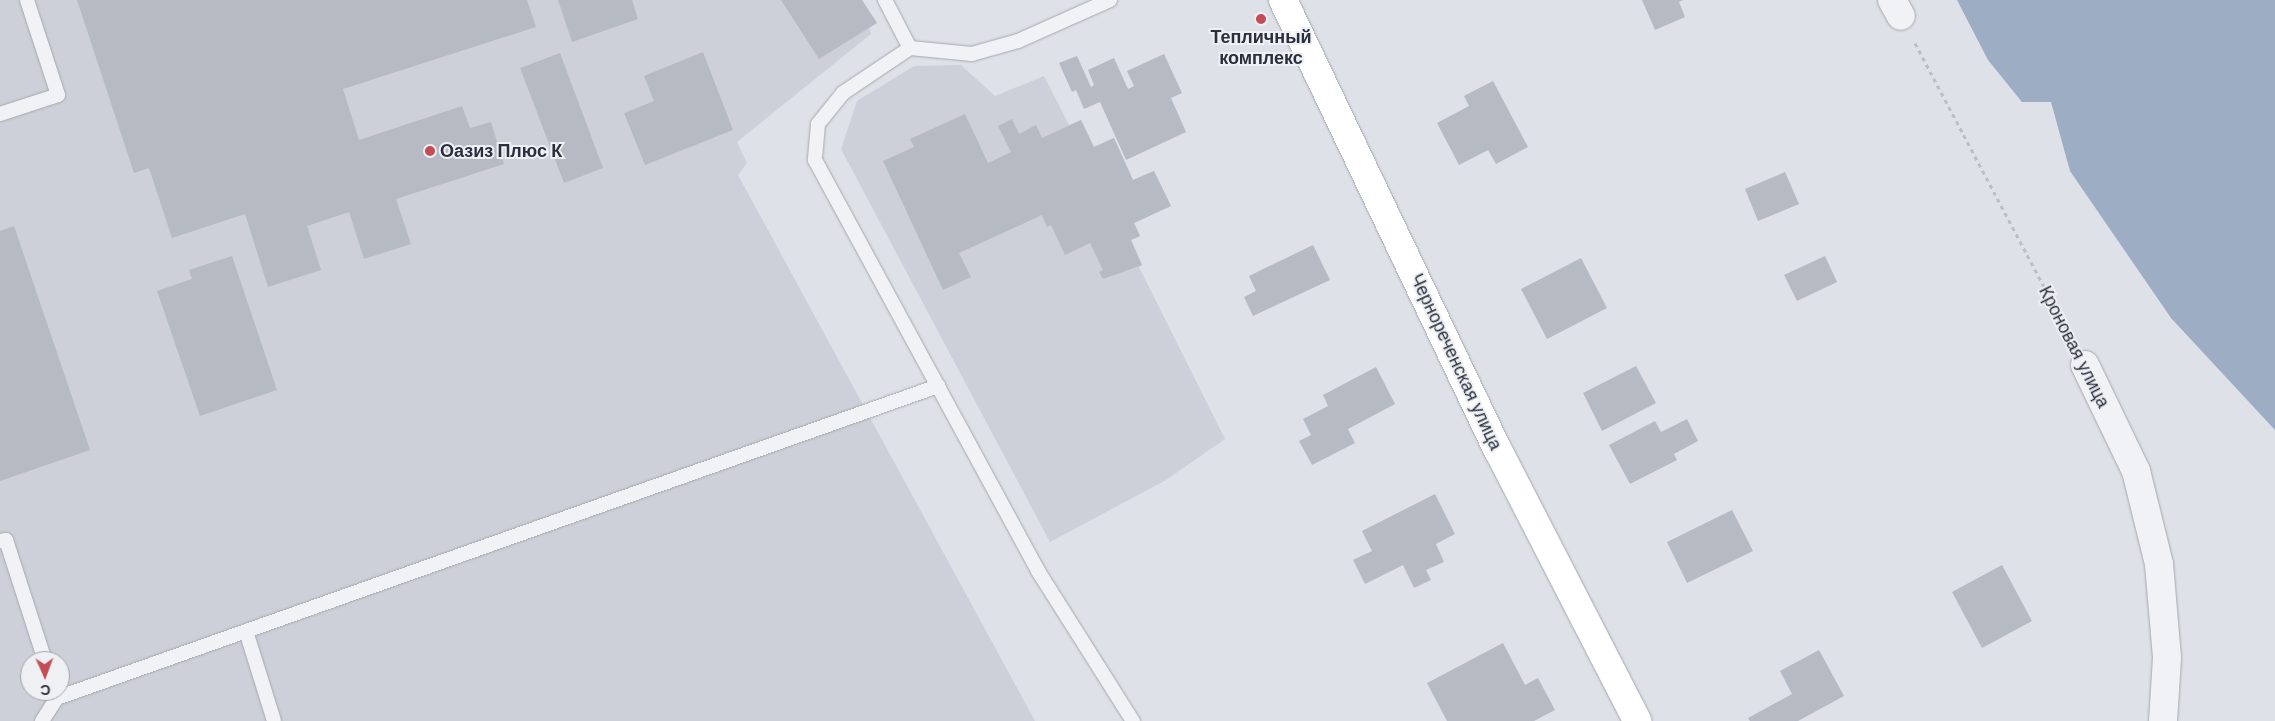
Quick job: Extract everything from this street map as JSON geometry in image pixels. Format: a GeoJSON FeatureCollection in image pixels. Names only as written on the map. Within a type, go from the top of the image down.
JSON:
{"type":"FeatureCollection","features":[{"type":"Feature","properties":{"kind":"street","name":"Чернореченская улица"},"geometry":{"type":"LineString","coordinates":[[1282,0],[1498,450],[1637,721]]}},
{"type":"Feature","properties":{"kind":"street","name":"Кроновая улица"},"geometry":{"type":"LineString","coordinates":[[2085,365],[2136,471],[2159,564],[2167,658],[2163,721]]}},
{"type":"Feature","properties":{"kind":"lane"},"geometry":{"type":"LineString","coordinates":[[0,114],[58,95],[27,0]]}},
{"type":"Feature","properties":{"kind":"lane"},"geometry":{"type":"LineString","coordinates":[[885,0],[910,48]]}},
{"type":"Feature","properties":{"kind":"lane"},"geometry":{"type":"LineString","coordinates":[[1110,0],[1018,41],[972,54],[910,48],[844,93],[818,124],[815,160],[1038,571],[1133,721]]}},
{"type":"Feature","properties":{"kind":"lane"},"geometry":{"type":"LineString","coordinates":[[70,690],[246,631],[938,386]]}},
{"type":"Feature","properties":{"kind":"lane"},"geometry":{"type":"LineString","coordinates":[[0,541],[6,540],[42,651]]}},
{"type":"Feature","properties":{"kind":"lane"},"geometry":{"type":"LineString","coordinates":[[246,631],[274,721]]}},
{"type":"Feature","properties":{"kind":"lane"},"geometry":{"type":"LineString","coordinates":[[42,721],[53,701]]}},
{"type":"Feature","properties":{"kind":"path","name":"Кроновая улица"},"geometry":{"type":"LineString","coordinates":[[1897,8],[2085,365]]}},
{"type":"Feature","properties":{"kind":"shaded area"},"geometry":{"type":"Polygon","coordinates":[[[0,0],[862,0],[871,34],[737,142],[747,163],[738,175],[1035,721],[0,721],[0,0]]]}},
{"type":"Feature","properties":{"kind":"shaded area"},"geometry":{"type":"Polygon","coordinates":[[[961,65],[995,96],[1044,76],[1069,125],[1081,120],[1094,147],[1114,138],[1133,180],[1154,171],[1171,206],[1134,223],[1140,236],[1131,240],[1142,265],[1139,267],[1225,439],[1166,480],[1050,542],[841,149],[857,101],[914,66],[961,65]]]}},
{"type":"Feature","properties":{"kind":"water"},"geometry":{"type":"Polygon","coordinates":[[[1957,0],[2275,0],[2275,430],[2171,318],[2070,171],[2051,102],[2022,102],[1988,60],[1957,0]]]}},
{"type":"Feature","properties":{"kind":"building"},"geometry":{"type":"Polygon","coordinates":[[[77,0],[527,0],[536,27],[343,89],[359,140],[462,106],[470,128],[491,122],[504,164],[396,199],[411,244],[364,259],[349,212],[307,226],[321,270],[268,287],[245,214],[172,238],[149,168],[134,173],[77,0]]]}},
{"type":"Feature","properties":{"kind":"building"},"geometry":{"type":"Polygon","coordinates":[[[558,0],[632,0],[638,19],[572,42],[558,0]]]}},
{"type":"Feature","properties":{"kind":"building"},"geometry":{"type":"Polygon","coordinates":[[[781,0],[862,0],[877,23],[819,59],[781,0]]]}},
{"type":"Feature","properties":{"kind":"building"},"geometry":{"type":"Polygon","coordinates":[[[1642,0],[1683,0],[1679,2],[1685,17],[1655,30],[1642,0]]]}},
{"type":"Feature","properties":{"kind":"building"},"geometry":{"type":"Polygon","coordinates":[[[703,52],[733,130],[645,165],[624,113],[654,101],[644,76],[703,52]]]}},
{"type":"Feature","properties":{"kind":"building"},"geometry":{"type":"Polygon","coordinates":[[[560,53],[603,168],[564,183],[520,68],[560,53]]]}},
{"type":"Feature","properties":{"kind":"building"},"geometry":{"type":"Polygon","coordinates":[[[1164,54],[1182,93],[1171,98],[1186,132],[1126,160],[1100,102],[1084,109],[1076,90],[1072,92],[1059,63],[1077,56],[1091,87],[1094,85],[1088,70],[1114,58],[1128,89],[1134,86],[1127,71],[1164,54]]]}},
{"type":"Feature","properties":{"kind":"building"},"geometry":{"type":"Polygon","coordinates":[[[1493,81],[1528,147],[1496,164],[1488,150],[1459,165],[1437,123],[1469,106],[1464,96],[1493,81]]]}},
{"type":"Feature","properties":{"kind":"building"},"geometry":{"type":"Polygon","coordinates":[[[965,114],[988,163],[1011,152],[998,126],[1012,119],[1019,134],[1036,125],[1042,138],[1081,120],[1094,147],[1114,138],[1133,180],[1154,171],[1171,206],[1134,223],[1140,236],[1131,240],[1142,265],[1103,279],[1099,272],[1103,270],[1090,243],[1065,255],[1051,225],[1047,227],[1042,215],[959,253],[971,277],[943,290],[883,161],[914,147],[910,139],[965,114]]]}},
{"type":"Feature","properties":{"kind":"building"},"geometry":{"type":"Polygon","coordinates":[[[1785,172],[1799,204],[1758,221],[1745,189],[1785,172]]]}},
{"type":"Feature","properties":{"kind":"building"},"geometry":{"type":"Polygon","coordinates":[[[14,226],[90,450],[0,481],[0,231],[14,226]]]}},
{"type":"Feature","properties":{"kind":"building"},"geometry":{"type":"Polygon","coordinates":[[[1313,245],[1330,280],[1253,316],[1244,297],[1256,291],[1249,276],[1313,245]]]}},
{"type":"Feature","properties":{"kind":"building"},"geometry":{"type":"Polygon","coordinates":[[[232,256],[277,390],[200,416],[157,291],[192,279],[189,270],[232,256]]]}},
{"type":"Feature","properties":{"kind":"building"},"geometry":{"type":"Polygon","coordinates":[[[1825,256],[1837,282],[1797,301],[1784,275],[1825,256]]]}},
{"type":"Feature","properties":{"kind":"building"},"geometry":{"type":"Polygon","coordinates":[[[1581,258],[1607,308],[1547,339],[1521,289],[1581,258]]]}},
{"type":"Feature","properties":{"kind":"building"},"geometry":{"type":"Polygon","coordinates":[[[1636,366],[1656,403],[1602,431],[1583,393],[1636,366]]]}},
{"type":"Feature","properties":{"kind":"building"},"geometry":{"type":"Polygon","coordinates":[[[1376,367],[1395,404],[1348,429],[1355,443],[1312,465],[1299,441],[1311,435],[1303,419],[1328,406],[1323,395],[1376,367]]]}},
{"type":"Feature","properties":{"kind":"building"},"geometry":{"type":"Polygon","coordinates":[[[1687,419],[1698,441],[1674,454],[1677,460],[1630,484],[1609,445],[1655,421],[1661,432],[1687,419]]]}},
{"type":"Feature","properties":{"kind":"building"},"geometry":{"type":"Polygon","coordinates":[[[1435,494],[1455,534],[1436,544],[1444,562],[1426,570],[1431,580],[1414,588],[1403,565],[1365,584],[1353,560],[1372,551],[1362,531],[1435,494]]]}},
{"type":"Feature","properties":{"kind":"building"},"geometry":{"type":"Polygon","coordinates":[[[1732,510],[1753,551],[1687,583],[1667,542],[1732,510]]]}},
{"type":"Feature","properties":{"kind":"building"},"geometry":{"type":"Polygon","coordinates":[[[2002,565],[2032,621],[1982,648],[1952,592],[2002,565]]]}},
{"type":"Feature","properties":{"kind":"building"},"geometry":{"type":"Polygon","coordinates":[[[1503,643],[1525,685],[1538,678],[1555,710],[1534,721],[1447,721],[1427,683],[1503,643]]]}},
{"type":"Feature","properties":{"kind":"building"},"geometry":{"type":"Polygon","coordinates":[[[1819,650],[1844,696],[1798,721],[1750,721],[1748,718],[1792,694],[1780,671],[1819,650]]]}},
{"type":"Feature","properties":{"kind":"place","name":"Тепличный комплекс"},"geometry":{"type":"Point","coordinates":[1261,19]}},
{"type":"Feature","properties":{"kind":"place","name":"Оазиз Плюс К"},"geometry":{"type":"Point","coordinates":[430,151]}}]}
